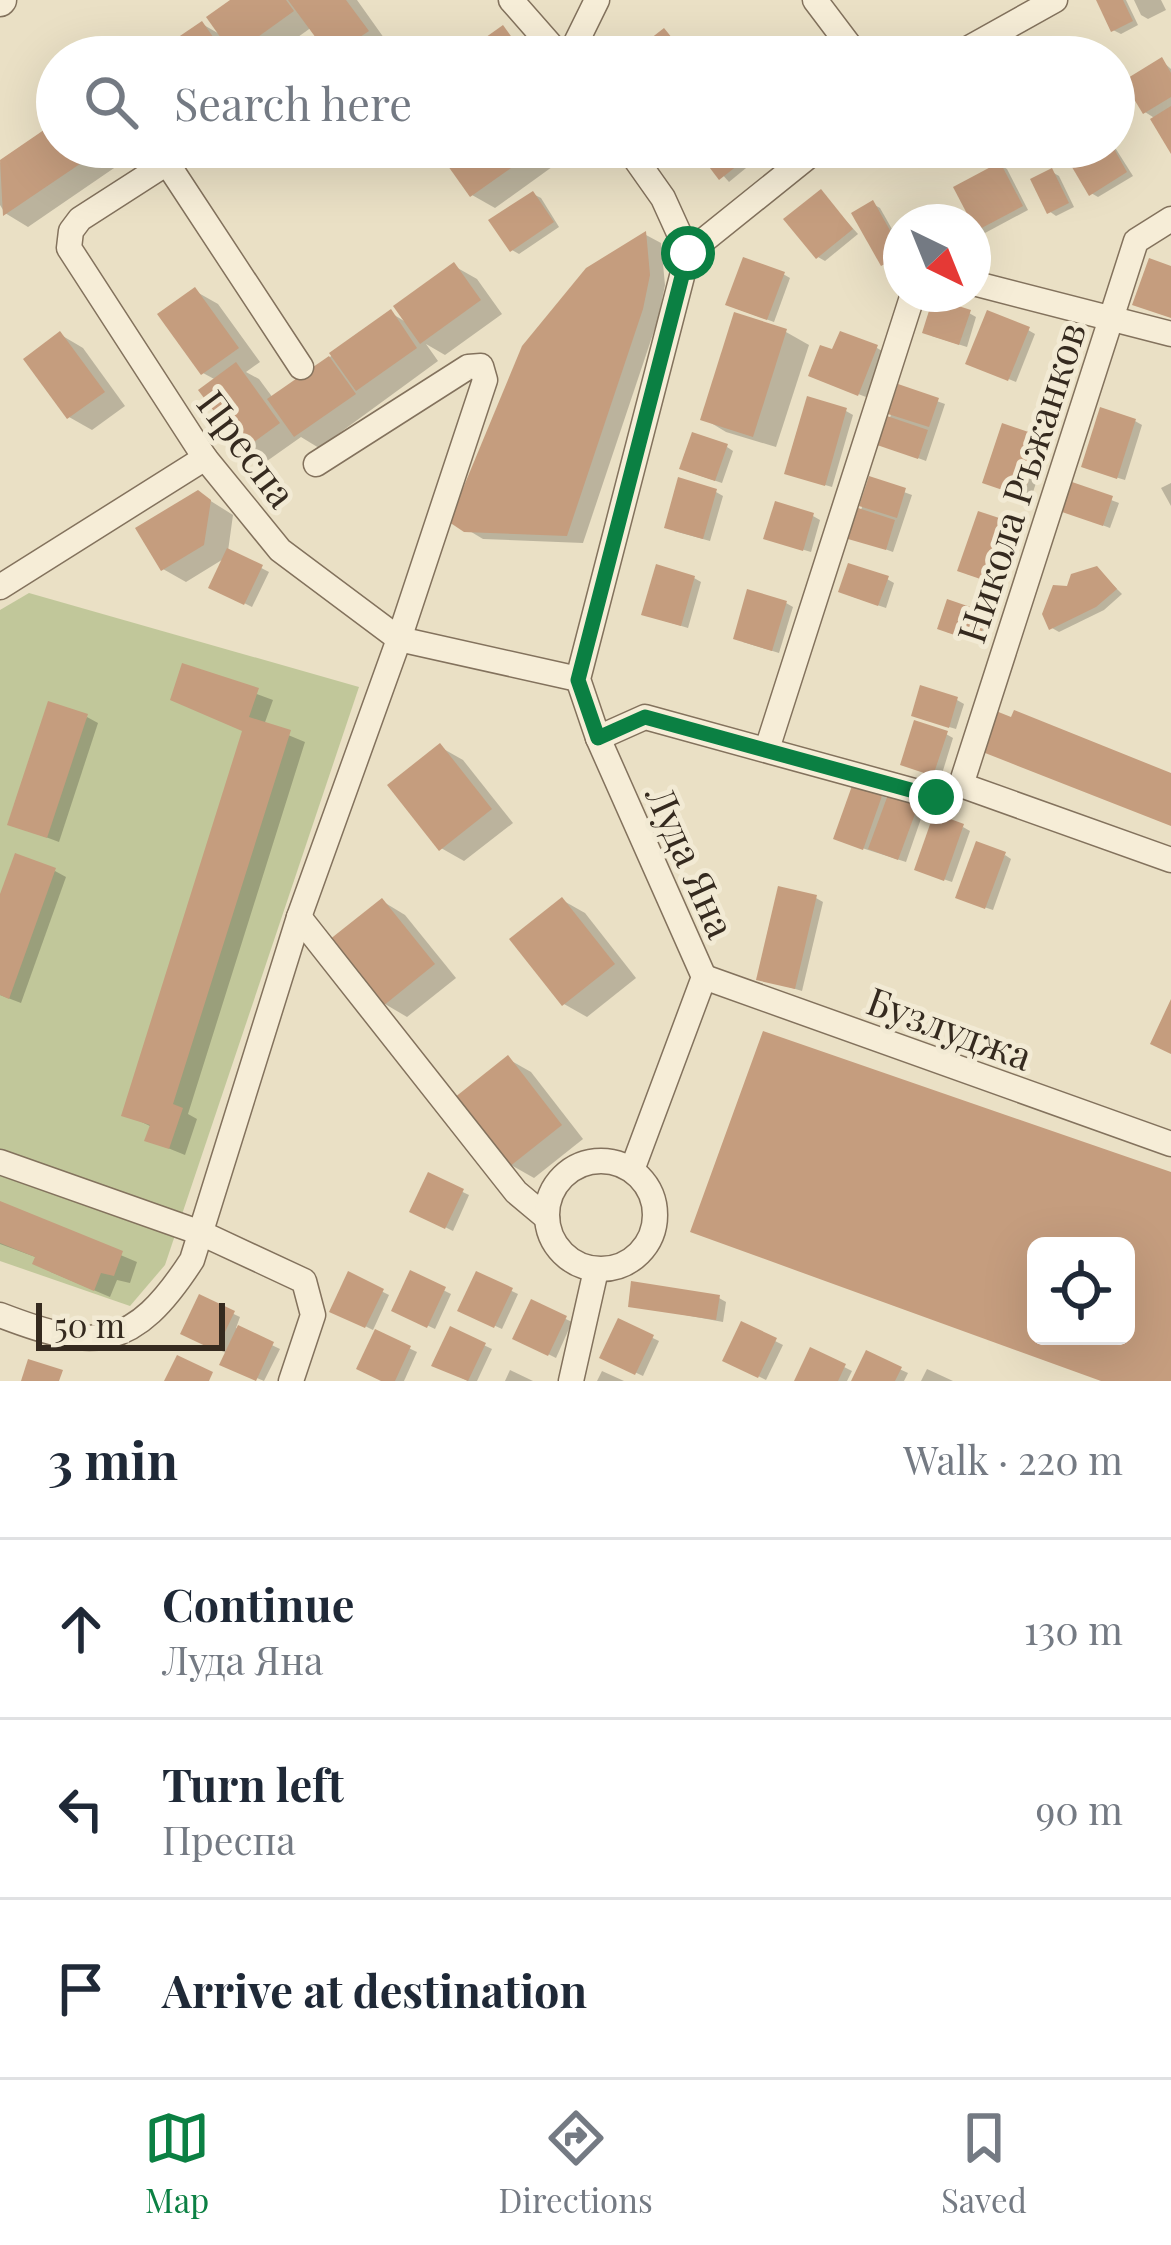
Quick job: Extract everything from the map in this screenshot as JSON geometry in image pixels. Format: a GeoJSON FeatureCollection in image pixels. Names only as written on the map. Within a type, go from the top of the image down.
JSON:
{"type":"FeatureCollection","features":[{"type":"Feature","properties":{"kind":"street"},"geometry":{"type":"LineString","coordinates":[[511,0],[545,36]]}},
{"type":"Feature","properties":{"kind":"street"},"geometry":{"type":"LineString","coordinates":[[577,36],[597,0]]}},
{"type":"Feature","properties":{"kind":"street"},"geometry":{"type":"LineString","coordinates":[[815,0],[843,36]]}},
{"type":"Feature","properties":{"kind":"street"},"geometry":{"type":"LineString","coordinates":[[990,36],[1055,0]]}},
{"type":"Feature","properties":{"kind":"street","name":"Преспа"},"geometry":{"type":"LineString","coordinates":[[159,168],[80,219],[71,231],[69,248],[205,458],[280,550],[400,639],[578,680]]}},
{"type":"Feature","properties":{"kind":"street"},"geometry":{"type":"LineString","coordinates":[[170,168],[301,368]]}},
{"type":"Feature","properties":{"kind":"street"},"geometry":{"type":"LineString","coordinates":[[642,168],[663,198],[688,253]]}},
{"type":"Feature","properties":{"kind":"street"},"geometry":{"type":"LineString","coordinates":[[578,680],[688,253],[794,168]]}},
{"type":"Feature","properties":{"kind":"street","name":"Никола Ръжанков"},"geometry":{"type":"LineString","coordinates":[[961,785],[1136,242],[1171,219]]}},
{"type":"Feature","properties":{"kind":"street"},"geometry":{"type":"LineString","coordinates":[[991,288],[1171,334]]}},
{"type":"Feature","properties":{"kind":"street"},"geometry":{"type":"LineString","coordinates":[[766,749],[907,312]]}},
{"type":"Feature","properties":{"kind":"street"},"geometry":{"type":"LineString","coordinates":[[0,1315],[76,1340],[107,1337],[150,1315],[192,1260],[299,917],[400,639],[485,380],[481,366],[468,367],[316,464]]}},
{"type":"Feature","properties":{"kind":"street"},"geometry":{"type":"LineString","coordinates":[[0,587],[205,458]]}},
{"type":"Feature","properties":{"kind":"street","name":"Луда Яна"},"geometry":{"type":"LineString","coordinates":[[578,680],[598,738],[704,977],[632,1170]]}},
{"type":"Feature","properties":{"kind":"street"},"geometry":{"type":"LineString","coordinates":[[598,738],[645,717],[936,797],[961,785],[1171,860]]}},
{"type":"Feature","properties":{"kind":"street"},"geometry":{"type":"LineString","coordinates":[[299,917],[516,1192],[547,1218]]}},
{"type":"Feature","properties":{"kind":"street","name":"Бузлуджа"},"geometry":{"type":"LineString","coordinates":[[704,977],[1171,1144]]}},
{"type":"Feature","properties":{"kind":"street"},"geometry":{"type":"LineString","coordinates":[[610,1161],[632,1170],[651,1192],[656,1220],[646,1247],[624,1265],[596,1270],[577,1265],[551,1237],[547,1218],[551,1194],[565,1174],[586,1163],[610,1161]]}},
{"type":"Feature","properties":{"kind":"street"},"geometry":{"type":"LineString","coordinates":[[0,1162],[201,1233],[304,1281],[313,1315],[291,1381]]}},
{"type":"Feature","properties":{"kind":"street"},"geometry":{"type":"LineString","coordinates":[[571,1381],[596,1270]]}},
{"type":"Feature","properties":{"kind":"green space"},"geometry":{"type":"Polygon","coordinates":[[[29,593],[359,687],[165,1265],[130,1306],[0,1261],[0,610],[29,593]]]}},
{"type":"Feature","properties":{"kind":"building"},"geometry":{"type":"Polygon","coordinates":[[[230,0],[286,0],[294,11],[259,36],[220,36],[206,17],[230,0]]]}},
{"type":"Feature","properties":{"kind":"building"},"geometry":{"type":"Polygon","coordinates":[[[288,0],[346,0],[369,31],[362,36],[315,36],[288,0]]]}},
{"type":"Feature","properties":{"kind":"building"},"geometry":{"type":"Polygon","coordinates":[[[1096,0],[1123,0],[1133,21],[1111,32],[1096,0]]]}},
{"type":"Feature","properties":{"kind":"building"},"geometry":{"type":"Polygon","coordinates":[[[202,21],[212,36],[180,36],[202,21]]]}},
{"type":"Feature","properties":{"kind":"building"},"geometry":{"type":"Polygon","coordinates":[[[503,25],[511,36],[488,36],[503,25]]]}},
{"type":"Feature","properties":{"kind":"building"},"geometry":{"type":"Polygon","coordinates":[[[1162,57],[1171,73],[1171,97],[1143,114],[1135,101],[1135,74],[1162,57]]]}},
{"type":"Feature","properties":{"kind":"building"},"geometry":{"type":"Polygon","coordinates":[[[1171,106],[1171,154],[1150,119],[1171,106]]]}},
{"type":"Feature","properties":{"kind":"building"},"geometry":{"type":"Polygon","coordinates":[[[36,135],[36,168],[74,168],[3,216],[0,160],[36,135]]]}},
{"type":"Feature","properties":{"kind":"building"},"geometry":{"type":"Polygon","coordinates":[[[449,168],[511,168],[470,197],[449,168]]]}},
{"type":"Feature","properties":{"kind":"building"},"geometry":{"type":"Polygon","coordinates":[[[710,168],[734,168],[719,180],[710,168]]]}},
{"type":"Feature","properties":{"kind":"building"},"geometry":{"type":"Polygon","coordinates":[[[989,168],[1003,168],[1023,206],[991,223],[991,204],[962,204],[953,187],[989,168]]]}},
{"type":"Feature","properties":{"kind":"building"},"geometry":{"type":"Polygon","coordinates":[[[1052,168],[1069,203],[1047,214],[1030,179],[1052,168]]]}},
{"type":"Feature","properties":{"kind":"building"},"geometry":{"type":"Polygon","coordinates":[[[1073,168],[1125,168],[1127,172],[1089,196],[1073,168]]]}},
{"type":"Feature","properties":{"kind":"building"},"geometry":{"type":"Polygon","coordinates":[[[821,189],[853,229],[816,259],[783,219],[821,189]]]}},
{"type":"Feature","properties":{"kind":"building"},"geometry":{"type":"Polygon","coordinates":[[[533,191],[554,222],[510,252],[488,220],[533,191]]]}},
{"type":"Feature","properties":{"kind":"building"},"geometry":{"type":"Polygon","coordinates":[[[873,200],[883,218],[883,265],[881,266],[851,213],[873,200]]]}},
{"type":"Feature","properties":{"kind":"building"},"geometry":{"type":"Polygon","coordinates":[[[646,231],[650,275],[643,309],[567,536],[464,532],[449,522],[522,346],[586,268],[646,231]]]}},
{"type":"Feature","properties":{"kind":"building"},"geometry":{"type":"Polygon","coordinates":[[[743,257],[785,272],[767,320],[725,305],[743,257]]]}},
{"type":"Feature","properties":{"kind":"building"},"geometry":{"type":"Polygon","coordinates":[[[1149,258],[1171,266],[1171,318],[1132,305],[1149,258]]]}},
{"type":"Feature","properties":{"kind":"building"},"geometry":{"type":"Polygon","coordinates":[[[454,262],[481,300],[420,344],[393,306],[454,262]]]}},
{"type":"Feature","properties":{"kind":"building"},"geometry":{"type":"Polygon","coordinates":[[[195,287],[239,348],[201,375],[157,314],[195,287]]]}},
{"type":"Feature","properties":{"kind":"building"},"geometry":{"type":"Polygon","coordinates":[[[391,309],[417,348],[356,391],[329,353],[391,309]]]}},
{"type":"Feature","properties":{"kind":"building"},"geometry":{"type":"Polygon","coordinates":[[[734,312],[787,329],[753,437],[700,420],[734,312]]]}},
{"type":"Feature","properties":{"kind":"building"},"geometry":{"type":"Polygon","coordinates":[[[929,312],[970,312],[959,345],[922,333],[929,312]]]}},
{"type":"Feature","properties":{"kind":"building"},"geometry":{"type":"Polygon","coordinates":[[[986,312],[1030,327],[1008,381],[965,364],[986,312]]]}},
{"type":"Feature","properties":{"kind":"building"},"geometry":{"type":"Polygon","coordinates":[[[60,331],[105,392],[67,419],[23,359],[60,331]]]}},
{"type":"Feature","properties":{"kind":"building"},"geometry":{"type":"Polygon","coordinates":[[[840,331],[878,345],[858,396],[808,376],[820,345],[832,349],[840,331]]]}},
{"type":"Feature","properties":{"kind":"building"},"geometry":{"type":"Polygon","coordinates":[[[329,356],[356,394],[294,437],[267,399],[329,356]]]}},
{"type":"Feature","properties":{"kind":"building"},"geometry":{"type":"Polygon","coordinates":[[[236,362],[280,423],[243,450],[198,390],[236,362]]]}},
{"type":"Feature","properties":{"kind":"building"},"geometry":{"type":"Polygon","coordinates":[[[898,384],[939,398],[929,427],[888,414],[898,384]]]}},
{"type":"Feature","properties":{"kind":"building"},"geometry":{"type":"Polygon","coordinates":[[[807,396],[847,408],[825,486],[784,474],[807,396]]]}},
{"type":"Feature","properties":{"kind":"building"},"geometry":{"type":"Polygon","coordinates":[[[1100,407],[1136,419],[1117,479],[1081,467],[1100,407]]]}},
{"type":"Feature","properties":{"kind":"building"},"geometry":{"type":"Polygon","coordinates":[[[887,416],[928,430],[918,459],[877,445],[887,416]]]}},
{"type":"Feature","properties":{"kind":"building"},"geometry":{"type":"Polygon","coordinates":[[[1002,423],[1043,437],[1023,497],[982,483],[1002,423]]]}},
{"type":"Feature","properties":{"kind":"building"},"geometry":{"type":"Polygon","coordinates":[[[692,432],[728,444],[715,481],[679,469],[692,432]]]}},
{"type":"Feature","properties":{"kind":"building"},"geometry":{"type":"Polygon","coordinates":[[[869,476],[906,488],[897,518],[859,506],[869,476]]]}},
{"type":"Feature","properties":{"kind":"building"},"geometry":{"type":"Polygon","coordinates":[[[678,477],[717,489],[703,539],[664,528],[678,477]]]}},
{"type":"Feature","properties":{"kind":"building"},"geometry":{"type":"Polygon","coordinates":[[[1072,482],[1113,496],[1103,526],[1062,512],[1072,482]]]}},
{"type":"Feature","properties":{"kind":"building"},"geometry":{"type":"Polygon","coordinates":[[[198,490],[211,500],[204,545],[161,571],[135,528],[198,490]]]}},
{"type":"Feature","properties":{"kind":"building"},"geometry":{"type":"Polygon","coordinates":[[[775,501],[814,513],[803,551],[763,539],[775,501]]]}},
{"type":"Feature","properties":{"kind":"building"},"geometry":{"type":"Polygon","coordinates":[[[858,508],[895,520],[886,550],[848,539],[858,508]]]}},
{"type":"Feature","properties":{"kind":"building"},"geometry":{"type":"Polygon","coordinates":[[[978,511],[1020,525],[998,585],[957,571],[978,511]]]}},
{"type":"Feature","properties":{"kind":"building"},"geometry":{"type":"Polygon","coordinates":[[[227,548],[263,565],[244,605],[208,588],[227,548]]]}},
{"type":"Feature","properties":{"kind":"building"},"geometry":{"type":"Polygon","coordinates":[[[848,563],[889,576],[878,606],[838,592],[848,563]]]}},
{"type":"Feature","properties":{"kind":"building"},"geometry":{"type":"Polygon","coordinates":[[[656,564],[695,576],[681,626],[641,615],[656,564]]]}},
{"type":"Feature","properties":{"kind":"building"},"geometry":{"type":"Polygon","coordinates":[[[1097,566],[1117,589],[1096,607],[1049,630],[1042,614],[1053,585],[1067,586],[1071,574],[1097,566]]]}},
{"type":"Feature","properties":{"kind":"building"},"geometry":{"type":"Polygon","coordinates":[[[747,589],[787,601],[772,651],[733,639],[747,589]]]}},
{"type":"Feature","properties":{"kind":"building"},"geometry":{"type":"Polygon","coordinates":[[[947,599],[988,613],[978,643],[937,629],[947,599]]]}},
{"type":"Feature","properties":{"kind":"building"},"geometry":{"type":"Polygon","coordinates":[[[182,663],[259,688],[249,717],[291,730],[173,1104],[183,1108],[169,1149],[144,1141],[150,1125],[121,1116],[242,731],[170,700],[182,663]]]}},
{"type":"Feature","properties":{"kind":"building"},"geometry":{"type":"Polygon","coordinates":[[[920,685],[958,697],[949,728],[911,716],[920,685]]]}},
{"type":"Feature","properties":{"kind":"building"},"geometry":{"type":"Polygon","coordinates":[[[48,701],[88,714],[47,838],[7,825],[48,701]]]}},
{"type":"Feature","properties":{"kind":"building"},"geometry":{"type":"Polygon","coordinates":[[[1014,710],[1171,773],[1171,826],[980,751],[996,711],[1011,717],[1014,710]]]}},
{"type":"Feature","properties":{"kind":"building"},"geometry":{"type":"Polygon","coordinates":[[[914,720],[948,731],[933,776],[900,765],[914,720]]]}},
{"type":"Feature","properties":{"kind":"building"},"geometry":{"type":"Polygon","coordinates":[[[440,743],[492,809],[439,851],[387,785],[440,743]]]}},
{"type":"Feature","properties":{"kind":"building"},"geometry":{"type":"Polygon","coordinates":[[[853,783],[883,793],[863,850],[833,839],[853,783]]]}},
{"type":"Feature","properties":{"kind":"building"},"geometry":{"type":"Polygon","coordinates":[[[889,792],[919,803],[898,860],[868,849],[889,792]]]}},
{"type":"Feature","properties":{"kind":"building"},"geometry":{"type":"Polygon","coordinates":[[[934,813],[964,824],[944,881],[914,870],[934,813]]]}},
{"type":"Feature","properties":{"kind":"building"},"geometry":{"type":"Polygon","coordinates":[[[976,841],[1006,852],[985,909],[955,898],[976,841]]]}},
{"type":"Feature","properties":{"kind":"building"},"geometry":{"type":"Polygon","coordinates":[[[15,853],[56,868],[9,999],[0,995],[0,894],[15,853]]]}},
{"type":"Feature","properties":{"kind":"building"},"geometry":{"type":"Polygon","coordinates":[[[778,886],[817,895],[795,989],[756,980],[778,886]]]}},
{"type":"Feature","properties":{"kind":"building"},"geometry":{"type":"Polygon","coordinates":[[[562,897],[615,964],[562,1006],[509,939],[562,897]]]}},
{"type":"Feature","properties":{"kind":"building"},"geometry":{"type":"Polygon","coordinates":[[[382,898],[435,964],[383,1006],[329,940],[382,898]]]}},
{"type":"Feature","properties":{"kind":"building"},"geometry":{"type":"Polygon","coordinates":[[[1171,999],[1171,1054],[1150,1044],[1171,999]]]}},
{"type":"Feature","properties":{"kind":"building"},"geometry":{"type":"Polygon","coordinates":[[[763,1031],[1171,1172],[1171,1381],[1101,1381],[690,1232],[763,1031]]]}},
{"type":"Feature","properties":{"kind":"building"},"geometry":{"type":"Polygon","coordinates":[[[508,1055],[562,1125],[509,1167],[454,1098],[508,1055]]]}},
{"type":"Feature","properties":{"kind":"building"},"geometry":{"type":"Polygon","coordinates":[[[428,1172],[464,1189],[445,1229],[409,1212],[428,1172]]]}},
{"type":"Feature","properties":{"kind":"building"},"geometry":{"type":"Polygon","coordinates":[[[0,1201],[123,1251],[114,1276],[101,1273],[94,1291],[32,1264],[35,1257],[0,1243],[0,1201]]]}},
{"type":"Feature","properties":{"kind":"building"},"geometry":{"type":"Polygon","coordinates":[[[410,1270],[446,1287],[427,1328],[391,1311],[410,1270]]]}},
{"type":"Feature","properties":{"kind":"building"},"geometry":{"type":"Polygon","coordinates":[[[348,1271],[384,1289],[365,1328],[329,1312],[348,1271]]]}},
{"type":"Feature","properties":{"kind":"building"},"geometry":{"type":"Polygon","coordinates":[[[476,1271],[513,1288],[494,1328],[457,1311],[476,1271]]]}},
{"type":"Feature","properties":{"kind":"building"},"geometry":{"type":"Polygon","coordinates":[[[631,1281],[720,1295],[716,1320],[628,1307],[631,1281]]]}},
{"type":"Feature","properties":{"kind":"building"},"geometry":{"type":"Polygon","coordinates":[[[199,1294],[235,1311],[216,1351],[180,1334],[199,1294]]]}},
{"type":"Feature","properties":{"kind":"building"},"geometry":{"type":"Polygon","coordinates":[[[531,1299],[567,1316],[548,1356],[512,1339],[531,1299]]]}},
{"type":"Feature","properties":{"kind":"building"},"geometry":{"type":"Polygon","coordinates":[[[618,1318],[654,1335],[635,1375],[599,1358],[618,1318]]]}},
{"type":"Feature","properties":{"kind":"building"},"geometry":{"type":"Polygon","coordinates":[[[741,1321],[777,1338],[758,1378],[722,1361],[741,1321]]]}},
{"type":"Feature","properties":{"kind":"building"},"geometry":{"type":"Polygon","coordinates":[[[238,1325],[274,1342],[256,1381],[219,1365],[238,1325]]]}},
{"type":"Feature","properties":{"kind":"building"},"geometry":{"type":"Polygon","coordinates":[[[450,1326],[486,1343],[468,1381],[431,1366],[450,1326]]]}},
{"type":"Feature","properties":{"kind":"building"},"geometry":{"type":"Polygon","coordinates":[[[375,1329],[411,1346],[395,1381],[381,1381],[356,1369],[375,1329]]]}},
{"type":"Feature","properties":{"kind":"building"},"geometry":{"type":"Polygon","coordinates":[[[810,1347],[846,1364],[838,1381],[794,1381],[810,1347]]]}},
{"type":"Feature","properties":{"kind":"building"},"geometry":{"type":"Polygon","coordinates":[[[866,1350],[902,1367],[895,1381],[851,1381],[866,1350]]]}},
{"type":"Feature","properties":{"kind":"building"},"geometry":{"type":"Polygon","coordinates":[[[177,1355],[213,1372],[209,1381],[164,1381],[177,1355]]]}},
{"type":"Feature","properties":{"kind":"building"},"geometry":{"type":"Polygon","coordinates":[[[28,1359],[63,1370],[59,1381],[21,1381],[28,1359]]]}},
{"type":"Feature","properties":{"kind":"route"},"geometry":{"type":"LineString","coordinates":[[688,253],[578,680],[598,738],[645,717],[936,797]]}}]}
